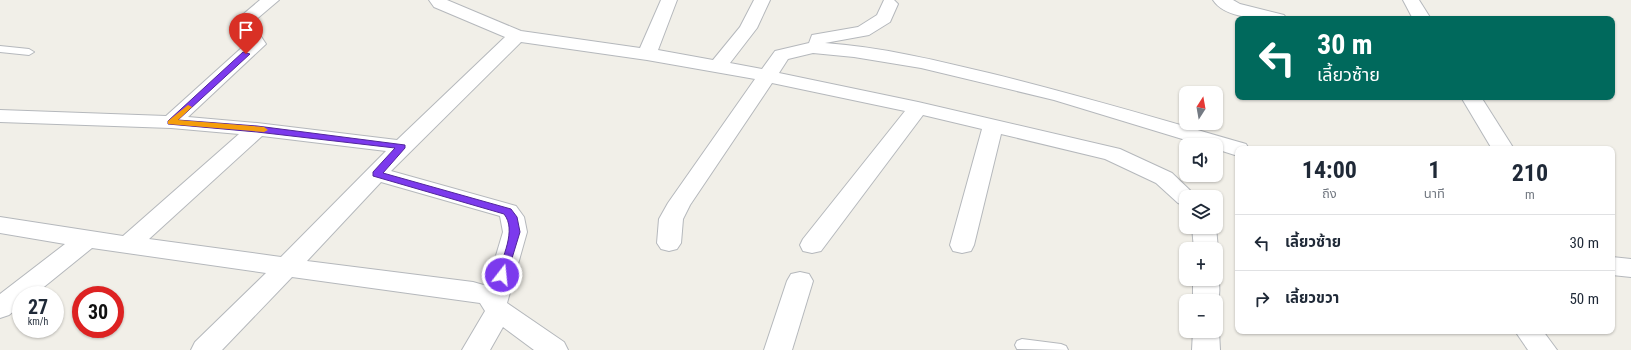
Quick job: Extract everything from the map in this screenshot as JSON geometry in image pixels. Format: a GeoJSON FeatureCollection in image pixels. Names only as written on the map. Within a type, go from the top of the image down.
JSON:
{"type":"FeatureCollection","features":[{"type":"Feature","properties":{"kind":"street"},"geometry":{"type":"LineString","coordinates":[[171,122],[257,44],[243,22],[271,0]]}},
{"type":"Feature","properties":{"kind":"street"},"geometry":{"type":"LineString","coordinates":[[437,0],[440,3],[517,36],[647,54],[718,66],[918,108],[1112,154],[1164,178],[1179,192]]}},
{"type":"Feature","properties":{"kind":"street"},"geometry":{"type":"LineString","coordinates":[[647,54],[669,0]]}},
{"type":"Feature","properties":{"kind":"street"},"geometry":{"type":"LineString","coordinates":[[718,66],[748,28],[762,0]]}},
{"type":"Feature","properties":{"kind":"street"},"geometry":{"type":"LineString","coordinates":[[1221,0],[1234,8],[1266,16]]}},
{"type":"Feature","properties":{"kind":"street"},"geometry":{"type":"LineString","coordinates":[[1410,0],[1420,16]]}},
{"type":"Feature","properties":{"kind":"street"},"geometry":{"type":"LineString","coordinates":[[813,48],[818,39],[863,31],[884,18],[890,4]]}},
{"type":"Feature","properties":{"kind":"street"},"geometry":{"type":"LineString","coordinates":[[205,350],[377,174],[402,146],[517,36]]}},
{"type":"Feature","properties":{"kind":"street"},"geometry":{"type":"LineString","coordinates":[[669,243],[671,219],[679,204],[782,55],[813,48],[854,51],[921,62],[1060,96],[1235,148]]}},
{"type":"Feature","properties":{"kind":"street"},"geometry":{"type":"LineString","coordinates":[[1473,100],[1501,146]]}},
{"type":"Feature","properties":{"kind":"street"},"geometry":{"type":"LineString","coordinates":[[812,245],[918,108]]}},
{"type":"Feature","properties":{"kind":"street"},"geometry":{"type":"LineString","coordinates":[[0,116],[171,122],[257,129],[402,146]]}},
{"type":"Feature","properties":{"kind":"street"},"geometry":{"type":"LineString","coordinates":[[962,245],[993,126]]}},
{"type":"Feature","properties":{"kind":"street"},"geometry":{"type":"LineString","coordinates":[[129,244],[257,129]]}},
{"type":"Feature","properties":{"kind":"street"},"geometry":{"type":"LineString","coordinates":[[377,174],[508,211],[512,217],[515,232],[497,307],[476,350]]}},
{"type":"Feature","properties":{"kind":"street"},"geometry":{"type":"LineString","coordinates":[[0,225],[286,268],[473,291],[489,296],[497,307],[554,350]]}},
{"type":"Feature","properties":{"kind":"street"},"geometry":{"type":"LineString","coordinates":[[0,308],[87,239]]}},
{"type":"Feature","properties":{"kind":"street"},"geometry":{"type":"LineString","coordinates":[[1615,266],[1631,268]]}},
{"type":"Feature","properties":{"kind":"street"},"geometry":{"type":"LineString","coordinates":[[778,350],[800,281]]}},
{"type":"Feature","properties":{"kind":"street"},"geometry":{"type":"LineString","coordinates":[[1530,334],[1543,350]]}},
{"type":"Feature","properties":{"kind":"street"},"geometry":{"type":"LineString","coordinates":[[1206,338],[1206,350]]}},
{"type":"Feature","properties":{"kind":"lane"},"geometry":{"type":"LineString","coordinates":[[0,49],[29,52]]}},
{"type":"Feature","properties":{"kind":"lane"},"geometry":{"type":"LineString","coordinates":[[1022,345],[1061,350]]}},
{"type":"Feature","properties":{"kind":"slow traffic"},"geometry":{"type":"LineString","coordinates":[[188,107],[171,122],[264,130]]}},
{"type":"Feature","properties":{"kind":"route"},"geometry":{"type":"LineString","coordinates":[[246,54],[171,122],[257,129],[402,146],[377,174],[508,211],[512,217],[515,232],[502,275]]}}]}
